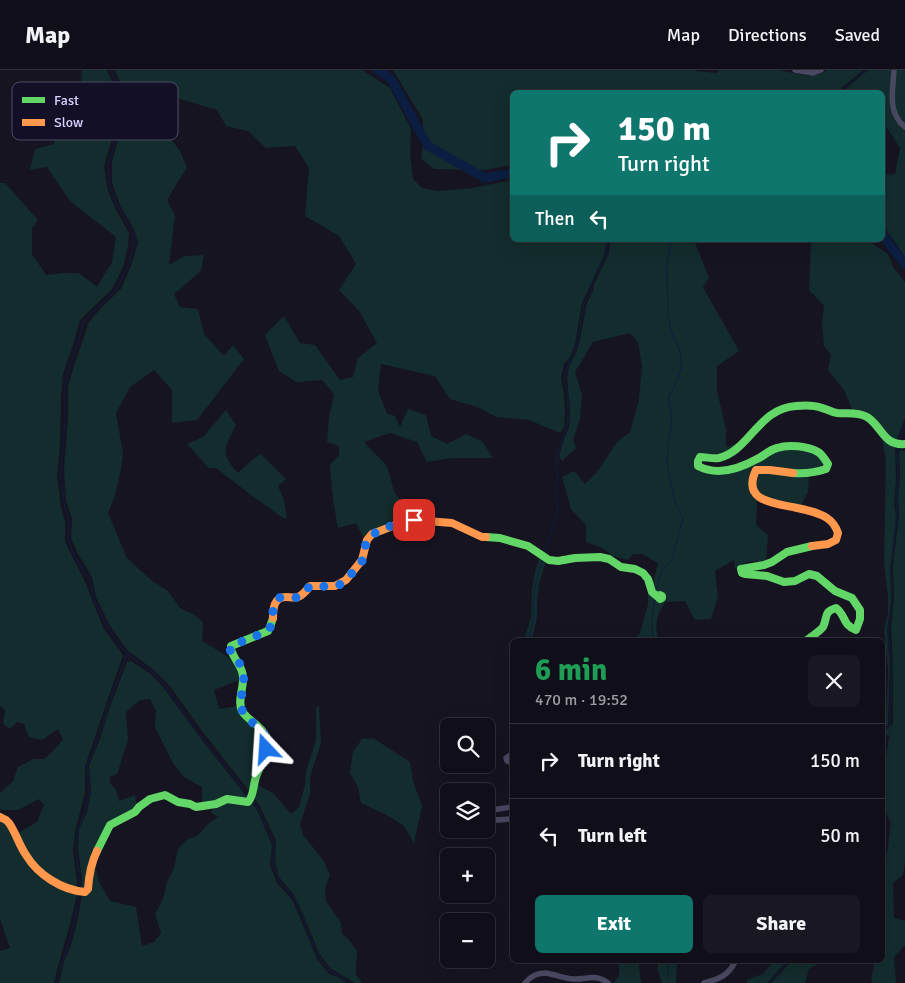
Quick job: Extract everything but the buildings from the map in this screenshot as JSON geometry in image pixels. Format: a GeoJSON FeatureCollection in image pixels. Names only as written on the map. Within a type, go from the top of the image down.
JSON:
{"type":"FeatureCollection","features":[{"type":"Feature","properties":{"kind":"street"},"geometry":{"type":"LineString","coordinates":[[795,70],[813,73],[821,70]]}},
{"type":"Feature","properties":{"kind":"street"},"geometry":{"type":"LineString","coordinates":[[894,70],[892,92],[894,113],[897,120],[905,127]]}},
{"type":"Feature","properties":{"kind":"street"},"geometry":{"type":"LineString","coordinates":[[810,638],[824,625],[828,611],[836,608],[840,610],[846,624],[856,630],[860,619],[860,610],[852,598],[835,591],[817,576],[809,574],[784,582],[767,576],[742,574],[741,569],[770,564],[784,553],[802,547],[834,542],[838,536],[838,531],[833,522],[825,516],[776,504],[760,498],[755,493],[751,481],[756,470],[814,473],[826,468],[828,464],[824,457],[812,449],[778,447],[743,466],[723,470],[703,469],[698,466],[698,461],[700,457],[713,459],[732,452],[770,415],[780,408],[789,406],[813,406],[837,414],[861,415],[873,422],[892,443],[900,446],[905,444]]}},
{"type":"Feature","properties":{"kind":"street"},"geometry":{"type":"LineString","coordinates":[[0,817],[8,822],[26,856],[36,868],[54,881],[74,891],[85,892],[88,889],[89,872],[93,859],[110,825],[135,812],[150,799],[165,795],[178,802],[196,807],[216,804],[227,799],[248,802],[251,799],[268,742],[266,736],[242,710],[240,704],[244,682],[243,672],[240,664],[231,653],[231,646],[268,631],[271,626],[277,599],[285,597],[297,598],[310,586],[335,586],[346,580],[362,560],[367,540],[372,534],[406,521],[414,520],[452,524],[482,537],[500,538],[528,546],[549,560],[558,561],[600,557],[609,559],[621,567],[635,569],[643,573],[648,579],[652,592],[658,597]]}},
{"type":"Feature","properties":{"kind":"street"},"geometry":{"type":"LineString","coordinates":[[495,810],[510,807]]}},
{"type":"Feature","properties":{"kind":"street"},"geometry":{"type":"LineString","coordinates":[[495,820],[510,819]]}},
{"type":"Feature","properties":{"kind":"street"},"geometry":{"type":"LineString","coordinates":[[704,983],[726,974],[731,970],[734,963]]}},
{"type":"Feature","properties":{"kind":"street"},"geometry":{"type":"LineString","coordinates":[[526,983],[540,973],[573,979],[599,978],[608,983]]}},
{"type":"Feature","properties":{"kind":"green space"},"geometry":{"type":"Polygon","coordinates":[[[82,70],[107,70],[112,82],[81,82],[82,70]]]}},
{"type":"Feature","properties":{"kind":"green space"},"geometry":{"type":"Polygon","coordinates":[[[115,70],[362,70],[390,88],[411,129],[410,154],[413,179],[422,188],[437,191],[473,188],[510,181],[510,242],[607,242],[604,255],[582,303],[575,344],[570,357],[564,364],[561,378],[565,412],[564,427],[560,433],[529,420],[496,417],[480,408],[450,399],[435,376],[381,364],[378,391],[387,413],[395,416],[400,427],[408,409],[426,415],[431,436],[447,444],[466,434],[482,441],[493,458],[452,458],[427,462],[417,442],[390,433],[364,442],[387,466],[394,491],[411,516],[378,528],[363,537],[356,523],[338,528],[330,465],[339,455],[339,446],[327,442],[334,394],[322,380],[296,382],[279,371],[265,335],[284,316],[300,343],[315,345],[340,380],[353,377],[358,358],[377,343],[360,312],[339,290],[356,264],[339,236],[305,216],[309,168],[295,146],[266,148],[248,131],[226,126],[217,110],[178,98],[178,82],[120,82],[115,70]]]}},
{"type":"Feature","properties":{"kind":"green space"},"geometry":{"type":"Polygon","coordinates":[[[393,70],[695,70],[717,73],[719,70],[777,70],[810,76],[828,70],[863,70],[839,90],[510,90],[510,165],[485,170],[434,169],[421,159],[424,139],[422,118],[393,70]]]}},
{"type":"Feature","properties":{"kind":"green space"},"geometry":{"type":"Polygon","coordinates":[[[868,70],[892,70],[890,95],[892,110],[894,117],[905,130],[905,257],[885,229],[885,175],[895,174],[900,148],[885,125],[885,90],[844,90],[868,70]]]}},
{"type":"Feature","properties":{"kind":"green space"},"geometry":{"type":"Polygon","coordinates":[[[896,70],[905,70],[905,124],[899,118],[895,108],[896,70]]]}},
{"type":"Feature","properties":{"kind":"green space"},"geometry":{"type":"Polygon","coordinates":[[[55,140],[112,140],[104,166],[107,188],[116,210],[129,233],[123,267],[112,289],[80,320],[63,374],[61,396],[60,447],[57,476],[65,522],[65,542],[87,586],[104,629],[123,655],[85,766],[85,793],[75,831],[73,852],[77,889],[57,881],[34,864],[18,833],[37,822],[44,805],[39,799],[18,810],[0,810],[0,793],[13,781],[18,767],[33,759],[45,759],[63,740],[58,729],[42,740],[29,737],[24,724],[17,722],[10,729],[3,724],[5,710],[0,706],[0,183],[5,183],[38,220],[32,228],[32,254],[46,275],[79,273],[97,287],[112,262],[116,237],[70,201],[47,167],[30,170],[35,149],[54,144],[55,140]]]}},
{"type":"Feature","properties":{"kind":"green space"},"geometry":{"type":"Polygon","coordinates":[[[118,140],[172,140],[180,151],[187,167],[167,200],[175,216],[169,265],[185,256],[204,255],[201,271],[174,294],[180,307],[198,309],[204,334],[224,356],[233,345],[244,359],[197,420],[172,423],[172,390],[154,370],[130,387],[116,413],[123,453],[115,496],[108,513],[127,558],[151,580],[168,591],[180,608],[193,614],[203,622],[202,641],[227,656],[236,666],[240,680],[214,690],[219,709],[237,706],[245,719],[262,736],[265,743],[249,791],[170,686],[154,670],[128,651],[110,626],[96,597],[92,577],[71,538],[72,518],[66,501],[64,470],[68,387],[89,322],[121,289],[138,243],[134,229],[120,205],[112,182],[112,162],[118,140]]]}},
{"type":"Feature","properties":{"kind":"green space"},"geometry":{"type":"Polygon","coordinates":[[[610,242],[695,242],[709,278],[703,287],[739,351],[717,366],[717,391],[726,429],[726,447],[739,443],[729,450],[720,453],[711,455],[699,454],[694,458],[697,470],[716,474],[779,449],[813,451],[824,461],[821,467],[811,472],[753,470],[757,500],[756,525],[768,535],[766,561],[753,561],[738,566],[735,569],[734,560],[715,571],[718,597],[711,619],[695,620],[685,601],[666,602],[657,620],[658,638],[636,638],[640,633],[648,604],[648,594],[658,563],[642,554],[633,554],[628,560],[613,556],[602,548],[586,542],[586,525],[571,509],[562,477],[574,471],[585,484],[597,472],[617,442],[630,432],[639,400],[642,366],[638,342],[630,333],[593,342],[575,372],[582,395],[580,419],[573,440],[576,448],[562,461],[559,456],[569,428],[570,410],[567,378],[569,366],[579,344],[587,303],[609,253],[610,242]]]}},
{"type":"Feature","properties":{"kind":"green space"},"geometry":{"type":"Polygon","coordinates":[[[811,242],[870,242],[888,254],[893,267],[905,282],[905,418],[896,441],[890,438],[876,422],[853,412],[844,390],[828,370],[831,355],[824,346],[822,323],[824,305],[809,290],[811,242]]]}},
{"type":"Feature","properties":{"kind":"green space"},"geometry":{"type":"Polygon","coordinates":[[[226,410],[236,425],[227,445],[226,455],[228,460],[238,473],[261,454],[286,479],[278,486],[284,500],[287,518],[283,518],[216,468],[209,468],[187,444],[203,437],[226,410]]]}},
{"type":"Feature","properties":{"kind":"green space"},"geometry":{"type":"Polygon","coordinates":[[[881,436],[895,447],[896,481],[894,501],[896,518],[890,569],[891,600],[887,630],[890,665],[888,725],[885,728],[888,671],[884,629],[888,614],[884,563],[886,459],[881,436]]]}},
{"type":"Feature","properties":{"kind":"green space"},"geometry":{"type":"Polygon","coordinates":[[[905,450],[905,862],[903,875],[893,883],[894,918],[905,921],[905,945],[894,957],[896,983],[872,983],[874,963],[885,963],[885,867],[891,823],[885,811],[885,766],[889,736],[887,735],[885,738],[885,731],[893,724],[891,629],[894,599],[893,566],[899,515],[899,451],[905,450]]]}},
{"type":"Feature","properties":{"kind":"green space"},"geometry":{"type":"Polygon","coordinates":[[[764,471],[809,476],[808,492],[800,507],[761,497],[755,489],[756,474],[764,471]]]}},
{"type":"Feature","properties":{"kind":"green space"},"geometry":{"type":"Polygon","coordinates":[[[540,557],[546,561],[539,584],[537,617],[532,638],[525,638],[531,618],[535,572],[540,557]]]}},
{"type":"Feature","properties":{"kind":"green space"},"geometry":{"type":"Polygon","coordinates":[[[131,661],[152,675],[166,691],[247,797],[246,799],[202,804],[202,787],[184,777],[173,763],[155,727],[156,711],[150,699],[140,700],[126,712],[128,740],[117,774],[110,777],[110,783],[116,790],[119,801],[135,795],[137,806],[134,811],[108,825],[85,889],[81,889],[82,879],[78,849],[79,830],[87,812],[91,791],[89,766],[127,662],[131,661]]]}},
{"type":"Feature","properties":{"kind":"green space"},"geometry":{"type":"Polygon","coordinates":[[[319,706],[321,743],[310,776],[310,794],[300,824],[303,835],[323,860],[330,875],[325,888],[326,901],[341,923],[342,934],[357,951],[356,975],[362,983],[355,983],[330,968],[319,953],[294,895],[279,877],[275,861],[276,841],[260,806],[254,798],[258,785],[273,793],[291,814],[299,807],[305,785],[306,772],[316,740],[316,708],[319,706]]]}},
{"type":"Feature","properties":{"kind":"green space"},"geometry":{"type":"Polygon","coordinates":[[[373,738],[410,762],[413,781],[422,806],[414,843],[404,826],[387,815],[361,803],[358,787],[350,773],[353,752],[362,739],[373,738]]]}},
{"type":"Feature","properties":{"kind":"green space"},"geometry":{"type":"Polygon","coordinates":[[[228,801],[251,801],[257,810],[272,845],[270,865],[277,883],[293,901],[317,959],[329,974],[338,977],[346,983],[59,983],[77,923],[82,895],[92,870],[96,869],[99,882],[110,901],[136,907],[142,946],[154,942],[161,933],[155,914],[163,899],[167,882],[174,868],[178,849],[188,839],[197,836],[208,824],[218,817],[210,812],[228,801]]]}},
{"type":"Feature","properties":{"kind":"green space"},"geometry":{"type":"Polygon","coordinates":[[[0,820],[7,824],[23,855],[77,894],[54,983],[0,983],[0,951],[10,948],[0,919],[0,820]]]}},
{"type":"Feature","properties":{"kind":"green space"},"geometry":{"type":"Polygon","coordinates":[[[619,963],[640,963],[641,983],[614,983],[619,975],[619,963]]]}},
{"type":"Feature","properties":{"kind":"green space"},"geometry":{"type":"Polygon","coordinates":[[[659,963],[677,963],[676,983],[662,983],[657,968],[659,963]]]}},
{"type":"Feature","properties":{"kind":"green space"},"geometry":{"type":"Polygon","coordinates":[[[772,963],[785,963],[767,983],[747,983],[747,980],[763,974],[772,963]]]}},
{"type":"Feature","properties":{"kind":"green space"},"geometry":{"type":"Polygon","coordinates":[[[790,963],[820,963],[809,969],[805,983],[771,983],[790,963]]]}},
{"type":"Feature","properties":{"kind":"waterway"},"geometry":{"type":"LineString","coordinates":[[111,70],[116,82]]}},
{"type":"Feature","properties":{"kind":"waterway"},"geometry":{"type":"LineString","coordinates":[[378,70],[391,79],[428,146],[485,178],[510,173]]}},
{"type":"Feature","properties":{"kind":"waterway"},"geometry":{"type":"LineString","coordinates":[[842,90],[866,70]]}},
{"type":"Feature","properties":{"kind":"waterway"},"geometry":{"type":"LineString","coordinates":[[115,140],[108,166],[110,186],[117,206],[133,231],[134,246],[128,266],[116,290],[84,321],[67,372],[64,395],[65,418],[61,473],[64,504],[69,521],[68,539],[75,557],[90,581],[94,599],[107,627],[127,654],[154,673],[198,733],[249,796]]}},
{"type":"Feature","properties":{"kind":"waterway"},"geometry":{"type":"LineString","coordinates":[[885,238],[905,265]]}},
{"type":"Feature","properties":{"kind":"waterway"},"geometry":{"type":"LineString","coordinates":[[544,554],[556,519],[558,506],[555,491],[558,480],[556,464],[558,451],[567,427],[568,412],[564,380],[567,367],[577,344],[584,303],[591,292],[591,284],[606,255],[608,242]]}},
{"type":"Feature","properties":{"kind":"waterway"},"geometry":{"type":"LineString","coordinates":[[656,590],[662,570],[672,559],[683,518],[675,502],[667,464],[672,418],[668,398],[678,379],[682,363],[679,349],[671,331],[668,314],[667,263],[671,242]]}},
{"type":"Feature","properties":{"kind":"waterway"},"geometry":{"type":"LineString","coordinates":[[899,442],[905,425]]}},
{"type":"Feature","properties":{"kind":"waterway"},"geometry":{"type":"LineString","coordinates":[[885,730],[890,726],[892,664],[888,630],[892,599],[891,568],[897,517],[898,448]]}},
{"type":"Feature","properties":{"kind":"waterway"},"geometry":{"type":"LineString","coordinates":[[529,638],[534,617],[535,587],[542,560]]}},
{"type":"Feature","properties":{"kind":"waterway"},"geometry":{"type":"LineString","coordinates":[[653,638],[652,616],[655,599]]}},
{"type":"Feature","properties":{"kind":"waterway"},"geometry":{"type":"LineString","coordinates":[[80,888],[76,850],[78,831],[89,793],[87,766],[127,654]]}},
{"type":"Feature","properties":{"kind":"waterway"},"geometry":{"type":"LineString","coordinates":[[253,801],[274,844],[273,864],[279,880],[295,899],[318,956],[330,971],[350,983]]}},
{"type":"Feature","properties":{"kind":"waterway"},"geometry":{"type":"LineString","coordinates":[[57,983],[73,928],[79,894]]}},
{"type":"Feature","properties":{"kind":"waterway"},"geometry":{"type":"LineString","coordinates":[[668,978],[669,963]]}},
{"type":"Feature","properties":{"kind":"waterway"},"geometry":{"type":"LineString","coordinates":[[769,983],[787,963]]}},
{"type":"Feature","properties":{"kind":"traffic: fast"},"geometry":{"type":"LineString","coordinates":[[793,473],[806,473],[826,469],[828,464],[818,452],[809,448],[792,446],[774,449],[750,463],[728,470],[713,471],[705,469],[698,466],[698,461],[700,457],[719,458],[729,454],[763,421],[773,414],[783,409],[799,406],[813,406],[837,413],[863,415],[872,421],[887,439],[898,444],[905,444]]}},
{"type":"Feature","properties":{"kind":"traffic: fast"},"geometry":{"type":"LineString","coordinates":[[486,537],[500,538],[528,546],[549,560],[558,561],[600,557],[609,559],[621,567],[635,569],[643,573],[648,579],[652,592],[658,597],[662,596],[660,599],[658,597]]}},
{"type":"Feature","properties":{"kind":"traffic: fast"},"geometry":{"type":"LineString","coordinates":[[810,638],[823,627],[827,613],[836,608],[846,623],[856,630],[860,619],[860,610],[852,598],[835,591],[817,576],[809,574],[795,581],[784,582],[767,576],[745,574],[742,573],[741,569],[764,565],[787,552],[812,546]]}},
{"type":"Feature","properties":{"kind":"traffic: fast"},"geometry":{"type":"LineString","coordinates":[[97,851],[110,825],[135,812],[150,799],[165,795],[178,802],[196,807],[216,804],[227,799],[248,802],[250,800],[256,777],[268,747],[264,732],[242,711],[240,703],[243,673],[232,653],[231,646],[268,631],[273,618]]}},
{"type":"Feature","properties":{"kind":"traffic: slow"},"geometry":{"type":"LineString","coordinates":[[793,473],[756,470],[753,489],[757,495],[770,502],[816,513],[831,521],[838,533],[836,540],[828,544],[812,546]]}},
{"type":"Feature","properties":{"kind":"traffic: slow"},"geometry":{"type":"LineString","coordinates":[[273,618],[274,607],[282,597],[298,597],[310,586],[335,586],[346,580],[362,560],[367,540],[372,534],[406,521],[452,523],[482,537],[486,537]]}},
{"type":"Feature","properties":{"kind":"traffic: slow"},"geometry":{"type":"LineString","coordinates":[[0,817],[9,823],[24,851],[37,869],[59,885],[76,891],[85,892],[88,889],[93,860],[97,851]]}},
{"type":"Feature","properties":{"kind":"route"},"geometry":{"type":"LineString","coordinates":[[266,749],[268,742],[266,736],[242,710],[240,704],[244,682],[243,672],[240,664],[231,653],[231,646],[268,631],[273,620],[277,599],[280,597],[297,598],[310,586],[335,586],[340,584],[346,580],[362,560],[367,540],[372,534],[395,524],[414,520]]}}]}
